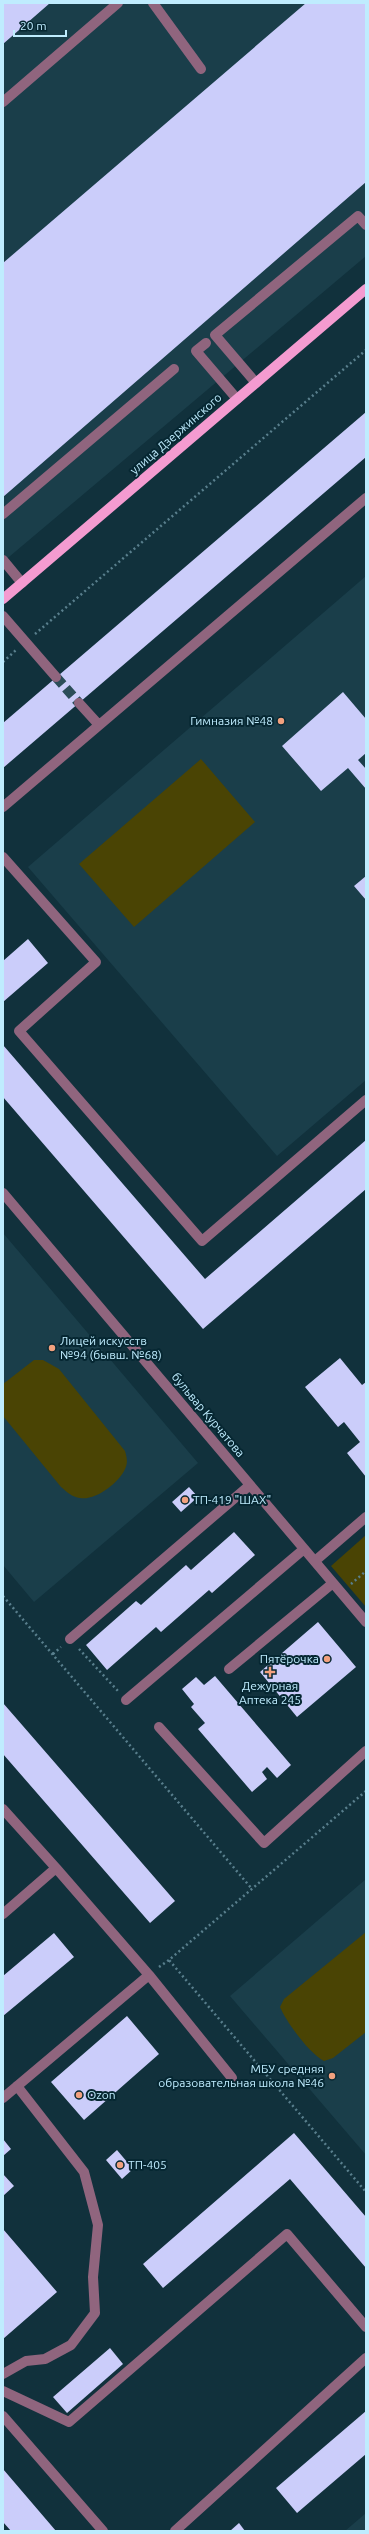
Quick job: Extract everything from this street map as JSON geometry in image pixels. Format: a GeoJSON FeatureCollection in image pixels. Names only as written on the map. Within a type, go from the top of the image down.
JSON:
{"type":"FeatureCollection","features":[{"type":"Feature","properties":{"kind":"main road","name":"улица Дзержинского"},"geometry":{"type":"LineString","coordinates":[[3,599],[366,289]]}},
{"type":"Feature","properties":{"kind":"street"},"geometry":{"type":"LineString","coordinates":[[3,102],[118,3]]}},
{"type":"Feature","properties":{"kind":"street"},"geometry":{"type":"LineString","coordinates":[[153,3],[201,69]]}},
{"type":"Feature","properties":{"kind":"street"},"geometry":{"type":"LineString","coordinates":[[256,382],[215,335],[358,216],[366,225]]}},
{"type":"Feature","properties":{"kind":"street"},"geometry":{"type":"LineString","coordinates":[[206,342],[192,354],[237,399]]}},
{"type":"Feature","properties":{"kind":"street"},"geometry":{"type":"LineString","coordinates":[[3,514],[174,369]]}},
{"type":"Feature","properties":{"kind":"street"},"geometry":{"type":"LineString","coordinates":[[3,807],[366,498]]}},
{"type":"Feature","properties":{"kind":"street"},"geometry":{"type":"LineString","coordinates":[[3,560],[22,583]]}},
{"type":"Feature","properties":{"kind":"street"},"geometry":{"type":"LineString","coordinates":[[3,616],[56,677]]}},
{"type":"Feature","properties":{"kind":"street"},"geometry":{"type":"LineString","coordinates":[[79,703],[99,725]]}},
{"type":"Feature","properties":{"kind":"street"},"geometry":{"type":"LineString","coordinates":[[3,857],[96,962],[19,1031],[202,1241],[366,1100]]}},
{"type":"Feature","properties":{"kind":"street","name":"бульвар Курчатова"},"geometry":{"type":"LineString","coordinates":[[3,1194],[366,1622]]}},
{"type":"Feature","properties":{"kind":"street"},"geometry":{"type":"LineString","coordinates":[[70,1639],[250,1485]]}},
{"type":"Feature","properties":{"kind":"street"},"geometry":{"type":"LineString","coordinates":[[315,1561],[366,1517]]}},
{"type":"Feature","properties":{"kind":"street"},"geometry":{"type":"LineString","coordinates":[[126,1700],[304,1548]]}},
{"type":"Feature","properties":{"kind":"street"},"geometry":{"type":"LineString","coordinates":[[229,1669],[333,1583]]}},
{"type":"Feature","properties":{"kind":"street"},"geometry":{"type":"LineString","coordinates":[[159,1727],[264,1843],[366,1751]]}},
{"type":"Feature","properties":{"kind":"street"},"geometry":{"type":"LineString","coordinates":[[3,1809],[148,1975],[232,2078]]}},
{"type":"Feature","properties":{"kind":"street"},"geometry":{"type":"LineString","coordinates":[[3,1914],[56,1868]]}},
{"type":"Feature","properties":{"kind":"street"},"geometry":{"type":"LineString","coordinates":[[3,2098],[148,1975]]}},
{"type":"Feature","properties":{"kind":"street"},"geometry":{"type":"LineString","coordinates":[[3,2374],[26,2361],[45,2359],[71,2345],[95,2313],[93,2277],[98,2225],[84,2172],[17,2086]]}},
{"type":"Feature","properties":{"kind":"street"},"geometry":{"type":"LineString","coordinates":[[3,2391],[69,2422],[287,2234],[366,2327]]}},
{"type":"Feature","properties":{"kind":"street"},"geometry":{"type":"LineString","coordinates":[[175,2531],[366,2358]]}},
{"type":"Feature","properties":{"kind":"street"},"geometry":{"type":"LineString","coordinates":[[3,2416],[103,2531]]}},
{"type":"Feature","properties":{"kind":"path"},"geometry":{"type":"LineString","coordinates":[[3,662],[366,350]]}},
{"type":"Feature","properties":{"kind":"path"},"geometry":{"type":"LineString","coordinates":[[341,1592],[366,1571]]}},
{"type":"Feature","properties":{"kind":"path"},"geometry":{"type":"LineString","coordinates":[[3,1596],[252,1889]]}},
{"type":"Feature","properties":{"kind":"path"},"geometry":{"type":"LineString","coordinates":[[70,1639],[126,1700]]}},
{"type":"Feature","properties":{"kind":"path"},"geometry":{"type":"LineString","coordinates":[[366,1792],[169,1960],[366,2192]]}},
{"type":"Feature","properties":{"kind":"shaded area"},"geometry":{"type":"Polygon","coordinates":[[[3,3],[366,3],[366,256],[3,562],[3,3]]]}},
{"type":"Feature","properties":{"kind":"shaded area","name":"Гимназия №48"},"geometry":{"type":"Polygon","coordinates":[[[366,576],[366,1080],[277,1156],[28,867],[366,576]]]}},
{"type":"Feature","properties":{"kind":"shaded area"},"geometry":{"type":"Polygon","coordinates":[[[201,759],[255,822],[134,927],[79,864],[201,759]]]}},
{"type":"Feature","properties":{"kind":"shaded area","name":"Лицей искусств №94 (бывш. №68)"},"geometry":{"type":"Polygon","coordinates":[[[3,1233],[198,1463],[34,1602],[3,1565],[3,1233]]]}},
{"type":"Feature","properties":{"kind":"shaded area"},"geometry":{"type":"Polygon","coordinates":[[[34,1360],[43,1360],[59,1369],[125,1451],[127,1463],[118,1480],[106,1490],[93,1497],[80,1498],[65,1491],[3,1416],[3,1384],[34,1360]]]}},
{"type":"Feature","properties":{"kind":"shaded area"},"geometry":{"type":"Polygon","coordinates":[[[366,1535],[366,1607],[331,1566],[366,1535]]]}},
{"type":"Feature","properties":{"kind":"shaded area","name":"МБУ средняя образовательная школа №46"},"geometry":{"type":"Polygon","coordinates":[[[366,1879],[366,2155],[230,1996],[366,1879]]]}},
{"type":"Feature","properties":{"kind":"shaded area"},"geometry":{"type":"Polygon","coordinates":[[[366,1932],[366,2032],[333,2058],[324,2061],[305,2045],[280,2007],[284,1999],[366,1932]]]}},
{"type":"Feature","properties":{"kind":"shaded area"},"geometry":{"type":"Polygon","coordinates":[[[366,2513],[366,2531],[345,2531],[366,2513]]]}},
{"type":"Feature","properties":{"kind":"building"},"geometry":{"type":"Polygon","coordinates":[[[3,3],[50,3],[3,44],[3,3]]]}},
{"type":"Feature","properties":{"kind":"building"},"geometry":{"type":"Polygon","coordinates":[[[306,3],[366,3],[366,182],[3,497],[3,263],[306,3]]]}},
{"type":"Feature","properties":{"kind":"building"},"geometry":{"type":"Polygon","coordinates":[[[366,412],[366,457],[3,768],[3,723],[366,412]]]}},
{"type":"Feature","properties":{"kind":"building"},"geometry":{"type":"Polygon","coordinates":[[[343,692],[366,719],[366,753],[358,760],[366,769],[366,789],[348,768],[321,791],[282,746],[343,692]]]}},
{"type":"Feature","properties":{"kind":"building"},"geometry":{"type":"Polygon","coordinates":[[[366,876],[366,900],[354,886],[366,876]]]}},
{"type":"Feature","properties":{"kind":"building"},"geometry":{"type":"Polygon","coordinates":[[[28,939],[48,963],[3,1002],[3,961],[28,939]]]}},
{"type":"Feature","properties":{"kind":"building"},"geometry":{"type":"Polygon","coordinates":[[[3,1045],[205,1279],[366,1140],[366,1189],[203,1329],[3,1097],[3,1045]]]}},
{"type":"Feature","properties":{"kind":"building"},"geometry":{"type":"Polygon","coordinates":[[[340,1358],[362,1385],[366,1382],[366,1477],[347,1453],[360,1442],[344,1422],[338,1427],[305,1387],[340,1358]]]}},
{"type":"Feature","properties":{"kind":"building","name":"ТП-419 \"ШАХ\""},"geometry":{"type":"Polygon","coordinates":[[[189,1487],[198,1497],[181,1512],[172,1502],[189,1487]]]}},
{"type":"Feature","properties":{"kind":"building"},"geometry":{"type":"Polygon","coordinates":[[[234,1532],[255,1555],[212,1593],[209,1590],[161,1632],[156,1627],[107,1670],[86,1645],[136,1601],[141,1605],[186,1565],[191,1570],[234,1532]]]}},
{"type":"Feature","properties":{"kind":"building"},"geometry":{"type":"Polygon","coordinates":[[[318,1622],[356,1667],[297,1717],[260,1672],[318,1622]]]}},
{"type":"Feature","properties":{"kind":"building"},"geometry":{"type":"Polygon","coordinates":[[[215,1676],[291,1765],[277,1778],[267,1767],[262,1772],[267,1779],[252,1792],[198,1729],[205,1723],[191,1707],[194,1704],[182,1689],[196,1677],[204,1685],[215,1676]]]}},
{"type":"Feature","properties":{"kind":"building"},"geometry":{"type":"Polygon","coordinates":[[[3,1703],[175,1901],[150,1923],[3,1754],[3,1703]]]}},
{"type":"Feature","properties":{"kind":"building"},"geometry":{"type":"Polygon","coordinates":[[[54,1933],[74,1957],[3,2016],[3,1976],[54,1933]]]}},
{"type":"Feature","properties":{"kind":"building"},"geometry":{"type":"Polygon","coordinates":[[[127,2016],[159,2054],[84,2120],[51,2082],[127,2016]]]}},
{"type":"Feature","properties":{"kind":"building"},"geometry":{"type":"Polygon","coordinates":[[[294,2133],[366,2217],[366,2268],[290,2179],[163,2288],[143,2264],[294,2133]]]}},
{"type":"Feature","properties":{"kind":"building"},"geometry":{"type":"Polygon","coordinates":[[[3,2139],[11,2149],[3,2156],[3,2139]]]}},
{"type":"Feature","properties":{"kind":"building","name":"ТП-405"},"geometry":{"type":"Polygon","coordinates":[[[117,2150],[133,2169],[122,2179],[106,2160],[117,2150]]]}},
{"type":"Feature","properties":{"kind":"building"},"geometry":{"type":"Polygon","coordinates":[[[3,2174],[14,2186],[3,2196],[3,2174]]]}},
{"type":"Feature","properties":{"kind":"building"},"geometry":{"type":"Polygon","coordinates":[[[3,2229],[57,2292],[3,2339],[3,2229]]]}},
{"type":"Feature","properties":{"kind":"building"},"geometry":{"type":"Polygon","coordinates":[[[110,2348],[123,2364],[67,2413],[53,2397],[110,2348]]]}},
{"type":"Feature","properties":{"kind":"building"},"geometry":{"type":"Polygon","coordinates":[[[366,2411],[366,2454],[297,2513],[276,2488],[366,2411]]]}},
{"type":"Feature","properties":{"kind":"building"},"geometry":{"type":"Polygon","coordinates":[[[3,2469],[56,2531],[11,2531],[3,2522],[3,2469]]]}},
{"type":"Feature","properties":{"kind":"building"},"geometry":{"type":"Polygon","coordinates":[[[239,2523],[245,2531],[230,2531],[239,2523]]]}},
{"type":"Feature","properties":{"kind":"tunnel"},"geometry":{"type":"LineString","coordinates":[[56,677],[79,703]]}},
{"type":"Feature","properties":{"kind":"place","name":"Гимназия №48"},"geometry":{"type":"Point","coordinates":[281,721]}},
{"type":"Feature","properties":{"kind":"place","name":"Лицей искусств №94 (бывш. №68)"},"geometry":{"type":"Point","coordinates":[52,1348]}},
{"type":"Feature","properties":{"kind":"place","name":"ТП-419 \"ШАХ\""},"geometry":{"type":"Point","coordinates":[185,1500]}},
{"type":"Feature","properties":{"kind":"place","name":"Пятёрочка"},"geometry":{"type":"Point","coordinates":[327,1659]}},
{"type":"Feature","properties":{"kind":"place","name":"Дежурная Аптека 245"},"geometry":{"type":"Point","coordinates":[270,1672]}},
{"type":"Feature","properties":{"kind":"place","name":"МБУ средняя образовательная школа №46"},"geometry":{"type":"Point","coordinates":[332,2076]}},
{"type":"Feature","properties":{"kind":"place","name":"Ozon"},"geometry":{"type":"Point","coordinates":[79,2095]}},
{"type":"Feature","properties":{"kind":"place","name":"ТП-405"},"geometry":{"type":"Point","coordinates":[120,2165]}}]}
